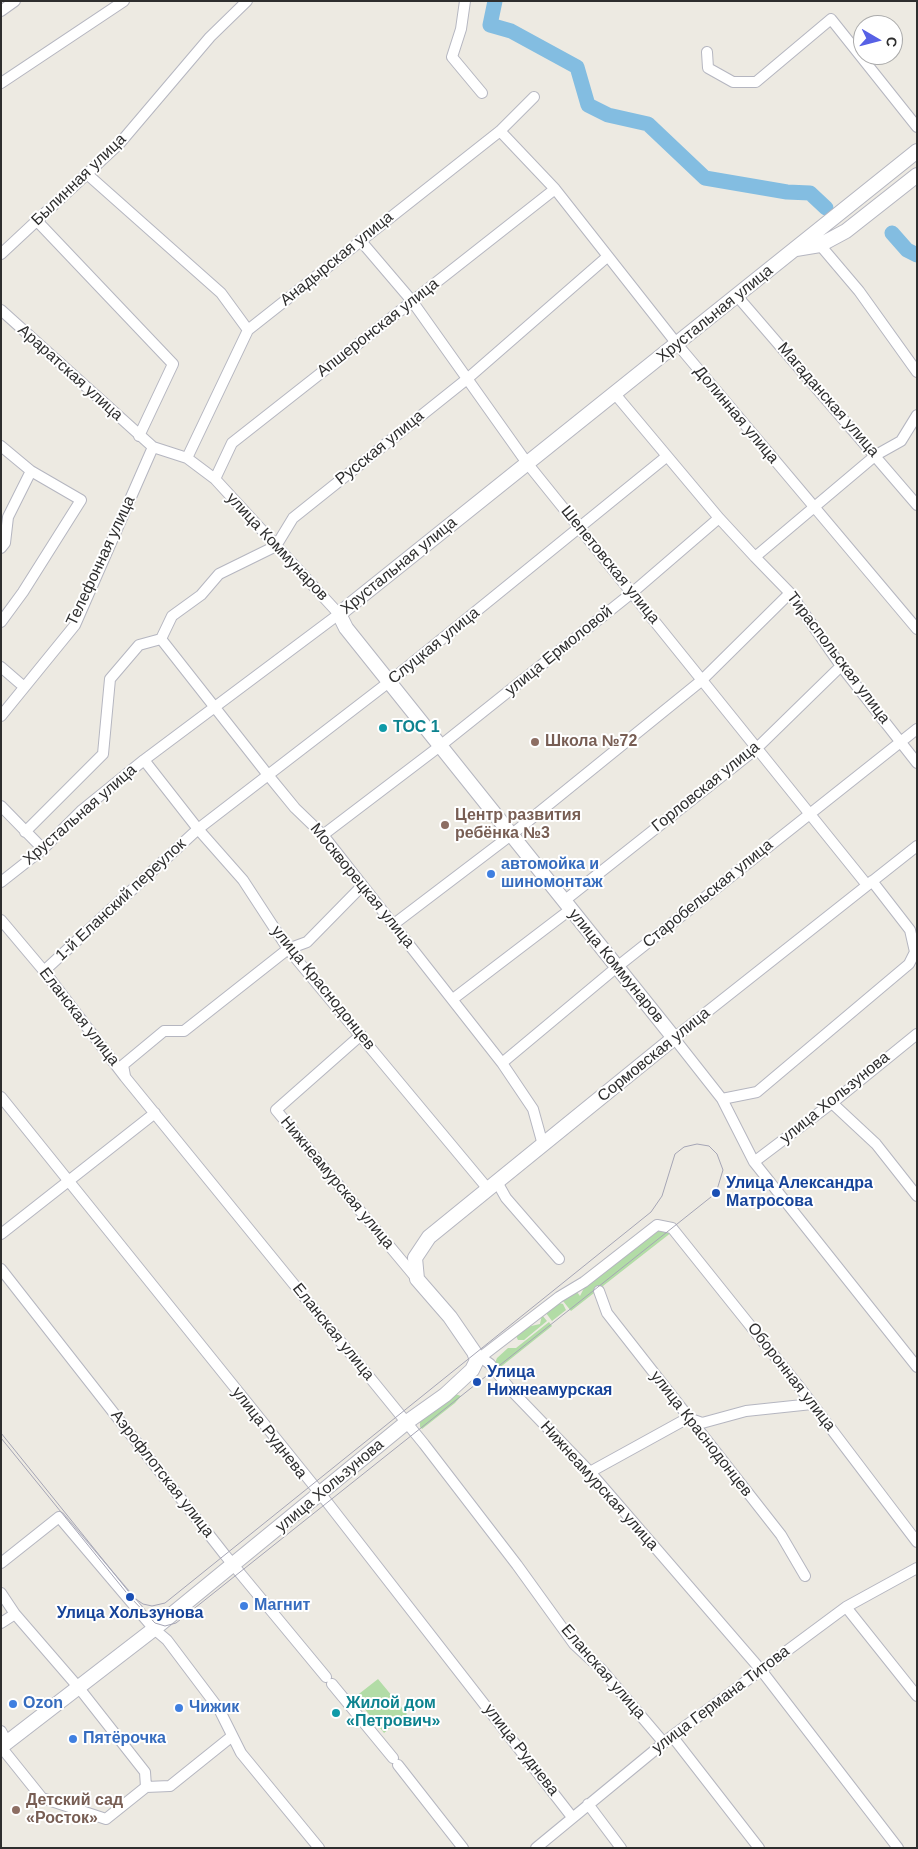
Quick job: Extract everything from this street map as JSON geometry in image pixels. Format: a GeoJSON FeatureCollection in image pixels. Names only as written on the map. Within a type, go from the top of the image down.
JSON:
{"type":"FeatureCollection","features":[{"type":"Feature","properties":{"kind":"street"},"geometry":{"type":"LineString","coordinates":[[1,11],[15,1]]}},
{"type":"Feature","properties":{"kind":"street"},"geometry":{"type":"LineString","coordinates":[[1,83],[124,1]]}},
{"type":"Feature","properties":{"kind":"street","name":"Былинная улица"},"geometry":{"type":"LineString","coordinates":[[1,254],[38,222],[120,143],[210,37],[247,1]]}},
{"type":"Feature","properties":{"kind":"street"},"geometry":{"type":"LineString","coordinates":[[465,1],[461,29],[452,57],[482,93]]}},
{"type":"Feature","properties":{"kind":"street"},"geometry":{"type":"LineString","coordinates":[[707,52],[708,68],[733,82],[756,82],[832,19],[917,127]]}},
{"type":"Feature","properties":{"kind":"street","name":"Анадырская улица"},"geometry":{"type":"LineString","coordinates":[[186,458],[248,330],[500,131],[534,97]]}},
{"type":"Feature","properties":{"kind":"street","name":"Долинная улица"},"geometry":{"type":"LineString","coordinates":[[500,131],[556,189],[607,257],[677,344],[917,629]]}},
{"type":"Feature","properties":{"kind":"street","name":"Хрустальная улица"},"geometry":{"type":"LineString","coordinates":[[1,882],[43,849],[81,811],[144,760],[339,614],[917,151]]}},
{"type":"Feature","properties":{"kind":"street"},"geometry":{"type":"LineString","coordinates":[[87,174],[220,293],[248,330]]}},
{"type":"Feature","properties":{"kind":"street","name":"Хрустальная улица"},"geometry":{"type":"LineString","coordinates":[[795,249],[820,245],[846,231],[917,175]]}},
{"type":"Feature","properties":{"kind":"street","name":"Апшеронская улица"},"geometry":{"type":"LineString","coordinates":[[215,479],[232,443],[556,189]]}},
{"type":"Feature","properties":{"kind":"street"},"geometry":{"type":"LineString","coordinates":[[38,222],[173,364],[139,436]]}},
{"type":"Feature","properties":{"kind":"street","name":"Шепетовская улица"},"geometry":{"type":"LineString","coordinates":[[360,240],[412,301],[527,463],[633,592],[701,681],[808,814],[910,930],[915,952],[909,964],[757,1092],[722,1099]]}},
{"type":"Feature","properties":{"kind":"street"},"geometry":{"type":"LineString","coordinates":[[820,245],[859,290],[917,372]]}},
{"type":"Feature","properties":{"kind":"street","name":"Русская улица"},"geometry":{"type":"LineString","coordinates":[[276,546],[293,518],[467,379],[607,257]]}},
{"type":"Feature","properties":{"kind":"street","name":"Магаданская улица"},"geometry":{"type":"LineString","coordinates":[[737,296],[917,504]]}},
{"type":"Feature","properties":{"kind":"street","name":"Араратская улица"},"geometry":{"type":"LineString","coordinates":[[1,310],[139,436]]}},
{"type":"Feature","properties":{"kind":"street"},"geometry":{"type":"LineString","coordinates":[[615,394],[718,518],[755,557],[876,455],[901,441],[917,416]]}},
{"type":"Feature","properties":{"kind":"street","name":"улица Коммунаров"},"geometry":{"type":"LineString","coordinates":[[139,436],[153,447],[186,458],[215,479],[339,614],[346,628],[722,1099],[754,1162]]}},
{"type":"Feature","properties":{"kind":"street"},"geometry":{"type":"LineString","coordinates":[[1,446],[31,472],[81,500],[23,592],[1,622]]}},
{"type":"Feature","properties":{"kind":"street","name":"Телефонная улица"},"geometry":{"type":"LineString","coordinates":[[1,716],[23,686],[75,625],[153,447]]}},
{"type":"Feature","properties":{"kind":"street","name":"Слуцкая улица"},"geometry":{"type":"LineString","coordinates":[[198,829],[389,682],[666,457]]}},
{"type":"Feature","properties":{"kind":"street"},"geometry":{"type":"LineString","coordinates":[[1,548],[5,543],[8,517],[31,472]]}},
{"type":"Feature","properties":{"kind":"street","name":"улица Ермоловой"},"geometry":{"type":"LineString","coordinates":[[323,835],[440,746],[633,592],[718,518]]}},
{"type":"Feature","properties":{"kind":"street"},"geometry":{"type":"LineString","coordinates":[[25,832],[103,754],[110,679],[139,645],[161,639],[172,616],[201,594],[219,574],[276,546]]}},
{"type":"Feature","properties":{"kind":"street","name":"Тираспольская улица"},"geometry":{"type":"LineString","coordinates":[[755,557],[790,593],[841,666],[902,741],[917,763]]}},
{"type":"Feature","properties":{"kind":"street"},"geometry":{"type":"LineString","coordinates":[[394,924],[512,835],[701,681],[790,593]]}},
{"type":"Feature","properties":{"kind":"street","name":"Москворецкая улица"},"geometry":{"type":"LineString","coordinates":[[161,639],[294,808],[323,835],[502,1063],[534,1109],[543,1145]]}},
{"type":"Feature","properties":{"kind":"street","name":"Горловская улица"},"geometry":{"type":"LineString","coordinates":[[453,999],[756,749],[841,666]]}},
{"type":"Feature","properties":{"kind":"street"},"geometry":{"type":"LineString","coordinates":[[1,667],[23,686]]}},
{"type":"Feature","properties":{"kind":"street","name":"Старобельская улица"},"geometry":{"type":"LineString","coordinates":[[502,1063],[617,967],[917,728]]}},
{"type":"Feature","properties":{"kind":"street","name":"улица Краснодонцев"},"geometry":{"type":"LineString","coordinates":[[144,760],[198,829],[242,880],[288,949],[360,1035],[559,1259]]}},
{"type":"Feature","properties":{"kind":"street"},"geometry":{"type":"LineString","coordinates":[[1,806],[43,849]]}},
{"type":"Feature","properties":{"kind":"street","name":"1-й Еланский переулок"},"geometry":{"type":"LineString","coordinates":[[44,970],[198,829]]}},
{"type":"Feature","properties":{"kind":"street","name":"Сормовская улица"},"geometry":{"type":"LineString","coordinates":[[417,1280],[415,1258],[429,1237],[674,1038],[917,846]]}},
{"type":"Feature","properties":{"kind":"street"},"geometry":{"type":"LineString","coordinates":[[125,1077],[123,1065],[164,1032],[184,1031],[288,949],[307,942],[362,886]]}},
{"type":"Feature","properties":{"kind":"street","name":"Еланская улица"},"geometry":{"type":"LineString","coordinates":[[1,920],[44,970],[125,1077],[407,1422],[512,1557],[574,1644],[601,1668],[664,1743]]}},
{"type":"Feature","properties":{"kind":"street","name":"улица Хользунова"},"geometry":{"type":"LineString","coordinates":[[754,1162],[832,1104],[871,1069],[917,1034]]}},
{"type":"Feature","properties":{"kind":"street","name":"Нижнеамурская улица"},"geometry":{"type":"LineString","coordinates":[[360,1035],[276,1110],[455,1323],[474,1352],[477,1360],[482,1359],[490,1364],[511,1390],[590,1472],[761,1670],[898,1848]]}},
{"type":"Feature","properties":{"kind":"street","name":"улица Руднева"},"geometry":{"type":"LineString","coordinates":[[1,1097],[70,1180],[320,1494],[572,1817]]}},
{"type":"Feature","properties":{"kind":"street"},"geometry":{"type":"LineString","coordinates":[[832,1104],[876,1144],[917,1196]]}},
{"type":"Feature","properties":{"kind":"street"},"geometry":{"type":"LineString","coordinates":[[1,1234],[155,1112]]}},
{"type":"Feature","properties":{"kind":"street"},"geometry":{"type":"LineString","coordinates":[[754,1162],[917,1367]]}},
{"type":"Feature","properties":{"kind":"street","name":"улица Хользунова"},"geometry":{"type":"LineString","coordinates":[[3,1741],[79,1688],[154,1629],[407,1422],[463,1379],[472,1370],[477,1360],[559,1297],[584,1282],[657,1225]]}},
{"type":"Feature","properties":{"kind":"street","name":"Оборонная улица"},"geometry":{"type":"LineString","coordinates":[[657,1225],[665,1225],[676,1230],[812,1404],[913,1528],[917,1542]]}},
{"type":"Feature","properties":{"kind":"street","name":"Аэрофлотская улица"},"geometry":{"type":"LineString","coordinates":[[1,1269],[234,1565],[329,1680],[463,1848]]}},
{"type":"Feature","properties":{"kind":"street","name":"улица Краснодонцев"},"geometry":{"type":"LineString","coordinates":[[599,1291],[607,1313],[782,1535],[805,1576]]}},
{"type":"Feature","properties":{"kind":"street"},"geometry":{"type":"LineString","coordinates":[[590,1472],[688,1418],[702,1423],[746,1411],[812,1404]]}},
{"type":"Feature","properties":{"kind":"street"},"geometry":{"type":"LineString","coordinates":[[1,1564],[59,1517],[154,1629],[167,1640],[218,1708],[231,1737],[241,1753],[319,1848]]}},
{"type":"Feature","properties":{"kind":"street","name":"улица Германа Титова"},"geometry":{"type":"LineString","coordinates":[[536,1848],[672,1736],[846,1607],[917,1568]]}},
{"type":"Feature","properties":{"kind":"street"},"geometry":{"type":"LineString","coordinates":[[1,1593],[14,1614],[79,1688],[146,1772],[146,1787]]}},
{"type":"Feature","properties":{"kind":"street"},"geometry":{"type":"LineString","coordinates":[[846,1607],[917,1696]]}},
{"type":"Feature","properties":{"kind":"street"},"geometry":{"type":"LineString","coordinates":[[1,1623],[14,1614]]}},
{"type":"Feature","properties":{"kind":"street"},"geometry":{"type":"LineString","coordinates":[[672,1736],[760,1848]]}},
{"type":"Feature","properties":{"kind":"street"},"geometry":{"type":"LineString","coordinates":[[3,1741],[42,1798],[106,1819],[146,1787],[170,1786],[231,1737]]}},
{"type":"Feature","properties":{"kind":"street"},"geometry":{"type":"LineString","coordinates":[[588,1804],[621,1848]]}},
{"type":"Feature","properties":{"kind":"green space"},"geometry":{"type":"Polygon","coordinates":[[[658,1228],[672,1232],[571,1311],[563,1301],[577,1292],[580,1296],[584,1288],[658,1228]]]}},
{"type":"Feature","properties":{"kind":"green space"},"geometry":{"type":"Polygon","coordinates":[[[559,1303],[563,1304],[566,1310],[552,1321],[546,1313],[559,1303]]]}},
{"type":"Feature","properties":{"kind":"green space"},"geometry":{"type":"Polygon","coordinates":[[[542,1315],[547,1321],[524,1340],[518,1340],[516,1336],[527,1327],[540,1324],[542,1315]]]}},
{"type":"Feature","properties":{"kind":"green space"},"geometry":{"type":"Polygon","coordinates":[[[549,1322],[552,1326],[498,1369],[495,1363],[497,1358],[508,1348],[516,1348],[549,1322]]]}},
{"type":"Feature","properties":{"kind":"green space"},"geometry":{"type":"Polygon","coordinates":[[[455,1394],[461,1396],[455,1403],[422,1429],[420,1427],[420,1421],[455,1394]]]}},
{"type":"Feature","properties":{"kind":"green space"},"geometry":{"type":"Polygon","coordinates":[[[378,1679],[407,1714],[384,1733],[355,1697],[378,1679]]]}},
{"type":"Feature","properties":{"kind":"waterway"},"geometry":{"type":"LineString","coordinates":[[495,1],[490,25],[511,31],[577,67],[588,105],[608,115],[648,124],[705,178],[787,192],[810,193],[826,208]]}},
{"type":"Feature","properties":{"kind":"waterway"},"geometry":{"type":"LineString","coordinates":[[892,233],[907,250],[917,255]]}},
{"type":"Feature","properties":{"kind":"tram line"},"geometry":{"type":"LineString","coordinates":[[1,1433],[133,1597],[143,1604],[152,1606],[165,1603],[651,1212],[662,1196],[675,1154],[684,1147],[697,1144],[709,1146],[717,1154],[723,1170],[716,1193],[176,1623],[165,1626],[155,1623],[130,1597],[1,1438]]}},
{"type":"Feature","properties":{"kind":"place","name":"ТОС 1"},"geometry":{"type":"Point","coordinates":[383,728]}},
{"type":"Feature","properties":{"kind":"place","name":"Школа №72"},"geometry":{"type":"Point","coordinates":[535,742]}},
{"type":"Feature","properties":{"kind":"place","name":"Центр развития ребёнка №3"},"geometry":{"type":"Point","coordinates":[445,825]}},
{"type":"Feature","properties":{"kind":"place","name":"автомойка и шиномонтаж"},"geometry":{"type":"Point","coordinates":[491,874]}},
{"type":"Feature","properties":{"kind":"place","name":"Улица Александра Матросова"},"geometry":{"type":"Point","coordinates":[716,1193]}},
{"type":"Feature","properties":{"kind":"place","name":"Улица Нижнеамурская"},"geometry":{"type":"Point","coordinates":[477,1382]}},
{"type":"Feature","properties":{"kind":"place","name":"Улица Хользунова"},"geometry":{"type":"Point","coordinates":[130,1597]}},
{"type":"Feature","properties":{"kind":"place","name":"Магнит"},"geometry":{"type":"Point","coordinates":[244,1606]}},
{"type":"Feature","properties":{"kind":"place","name":"Ozon"},"geometry":{"type":"Point","coordinates":[13,1704]}},
{"type":"Feature","properties":{"kind":"place","name":"Чижик"},"geometry":{"type":"Point","coordinates":[179,1708]}},
{"type":"Feature","properties":{"kind":"place","name":"Жилой дом «Петрович»"},"geometry":{"type":"Point","coordinates":[336,1713]}},
{"type":"Feature","properties":{"kind":"place","name":"Пятёрочка"},"geometry":{"type":"Point","coordinates":[73,1739]}},
{"type":"Feature","properties":{"kind":"place","name":"Детский сад «Росток»"},"geometry":{"type":"Point","coordinates":[16,1810]}}]}
